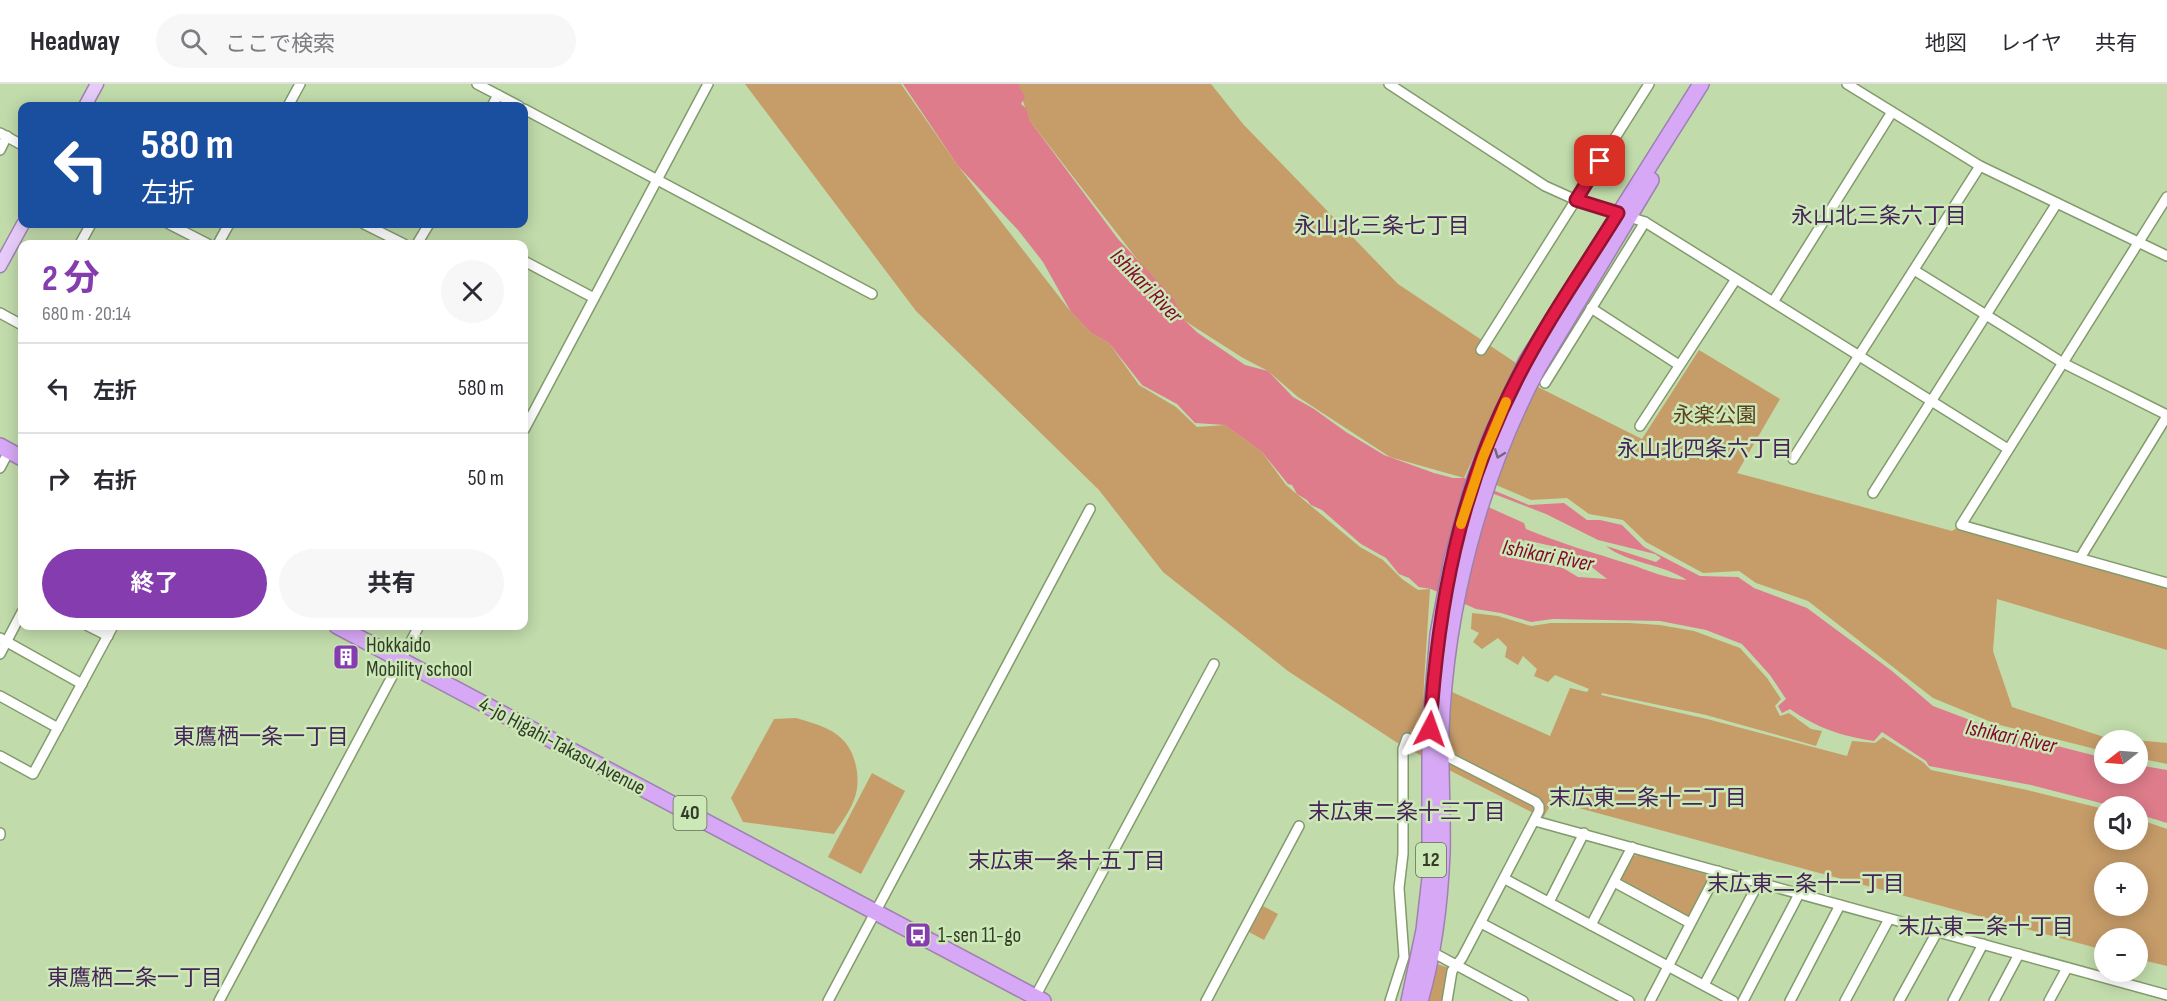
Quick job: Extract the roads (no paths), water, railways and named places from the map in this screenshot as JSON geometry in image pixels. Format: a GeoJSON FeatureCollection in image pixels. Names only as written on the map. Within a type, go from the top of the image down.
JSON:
{"type":"FeatureCollection","features":[{"type":"Feature","properties":{"kind":"highway","name":"12"},"geometry":{"type":"LineString","coordinates":[[1410,1001],[1438,901],[1442,851],[1436,720],[1455,610],[1485,492],[1518,391],[1701,84]]}},
{"type":"Feature","properties":{"kind":"highway","name":"12"},"geometry":{"type":"LineString","coordinates":[[1624,214],[1713,84]]}},
{"type":"Feature","properties":{"kind":"highway","name":"4-jo Higahi-Takasu Avenue"},"geometry":{"type":"LineString","coordinates":[[345,630],[1039,999]]}},
{"type":"Feature","properties":{"kind":"highway","name":"12"},"geometry":{"type":"LineString","coordinates":[[1420,1001],[1426,950]]}},
{"type":"Feature","properties":{"kind":"main road"},"geometry":{"type":"LineString","coordinates":[[87,102],[97,84]]}},
{"type":"Feature","properties":{"kind":"main road"},"geometry":{"type":"LineString","coordinates":[[0,266],[21,228]]}},
{"type":"Feature","properties":{"kind":"street"},"geometry":{"type":"LineString","coordinates":[[290,102],[300,84]]}},
{"type":"Feature","properties":{"kind":"street"},"geometry":{"type":"LineString","coordinates":[[477,84],[511,102]]}},
{"type":"Feature","properties":{"kind":"street"},"geometry":{"type":"LineString","coordinates":[[528,414],[594,298],[708,84]]}},
{"type":"Feature","properties":{"kind":"street"},"geometry":{"type":"LineString","coordinates":[[1389,84],[1545,186],[1576,200],[1645,222],[2008,449]]}},
{"type":"Feature","properties":{"kind":"street"},"geometry":{"type":"LineString","coordinates":[[1481,350],[1649,84]]}},
{"type":"Feature","properties":{"kind":"street"},"geometry":{"type":"LineString","coordinates":[[1847,84],[1980,166],[2167,256]]}},
{"type":"Feature","properties":{"kind":"street"},"geometry":{"type":"LineString","coordinates":[[494,102],[498,95]]}},
{"type":"Feature","properties":{"kind":"street"},"geometry":{"type":"LineString","coordinates":[[528,111],[872,294]]}},
{"type":"Feature","properties":{"kind":"street"},"geometry":{"type":"LineString","coordinates":[[1773,302],[1892,112]]}},
{"type":"Feature","properties":{"kind":"street"},"geometry":{"type":"LineString","coordinates":[[0,150],[3,134],[18,143]]}},
{"type":"Feature","properties":{"kind":"street"},"geometry":{"type":"LineString","coordinates":[[1792,459],[1980,166]]}},
{"type":"Feature","properties":{"kind":"street"},"geometry":{"type":"LineString","coordinates":[[2167,197],[1961,525],[2167,583]]}},
{"type":"Feature","properties":{"kind":"street"},"geometry":{"type":"LineString","coordinates":[[1874,493],[2056,203]]}},
{"type":"Feature","properties":{"kind":"street"},"geometry":{"type":"LineString","coordinates":[[1545,383],[1645,222]]}},
{"type":"Feature","properties":{"kind":"street"},"geometry":{"type":"LineString","coordinates":[[177,228],[200,240]]}},
{"type":"Feature","properties":{"kind":"street"},"geometry":{"type":"LineString","coordinates":[[372,228],[396,240]]}},
{"type":"Feature","properties":{"kind":"street"},"geometry":{"type":"LineString","coordinates":[[528,263],[594,298]]}},
{"type":"Feature","properties":{"kind":"street"},"geometry":{"type":"LineString","coordinates":[[1914,270],[2063,363],[2167,415],[2080,558]]}},
{"type":"Feature","properties":{"kind":"street"},"geometry":{"type":"LineString","coordinates":[[1640,426],[1736,279]]}},
{"type":"Feature","properties":{"kind":"street"},"geometry":{"type":"LineString","coordinates":[[1591,308],[1679,365]]}},
{"type":"Feature","properties":{"kind":"street"},"geometry":{"type":"LineString","coordinates":[[0,313],[18,323]]}},
{"type":"Feature","properties":{"kind":"street"},"geometry":{"type":"LineString","coordinates":[[0,468],[11,452]]}},
{"type":"Feature","properties":{"kind":"street"},"geometry":{"type":"LineString","coordinates":[[828,1001],[1090,508]]}},
{"type":"Feature","properties":{"kind":"street"},"geometry":{"type":"LineString","coordinates":[[0,654],[3,640],[18,618]]}},
{"type":"Feature","properties":{"kind":"street"},"geometry":{"type":"LineString","coordinates":[[96,630],[108,636]]}},
{"type":"Feature","properties":{"kind":"street"},"geometry":{"type":"LineString","coordinates":[[0,756],[33,774],[111,630]]}},
{"type":"Feature","properties":{"kind":"street"},"geometry":{"type":"LineString","coordinates":[[219,1001],[417,630]]}},
{"type":"Feature","properties":{"kind":"street"},"geometry":{"type":"LineString","coordinates":[[3,640],[82,684]]}},
{"type":"Feature","properties":{"kind":"street"},"geometry":{"type":"LineString","coordinates":[[1039,999],[1214,664]]}},
{"type":"Feature","properties":{"kind":"street"},"geometry":{"type":"LineString","coordinates":[[0,696],[58,728]]}},
{"type":"Feature","properties":{"kind":"street"},"geometry":{"type":"LineString","coordinates":[[1390,1001],[1404,957],[1399,888],[1403,854],[1403,749],[1407,738],[1414,743]]}},
{"type":"Feature","properties":{"kind":"street"},"geometry":{"type":"LineString","coordinates":[[1447,1001],[1452,971],[1481,922],[1539,811],[1536,802],[1452,759]]}},
{"type":"Feature","properties":{"kind":"street"},"geometry":{"type":"LineString","coordinates":[[1535,821],[2167,995]]}},
{"type":"Feature","properties":{"kind":"street"},"geometry":{"type":"LineString","coordinates":[[1206,1001],[1299,826]]}},
{"type":"Feature","properties":{"kind":"street"},"geometry":{"type":"LineString","coordinates":[[1549,902],[1584,834]]}},
{"type":"Feature","properties":{"kind":"street"},"geometry":{"type":"LineString","coordinates":[[1591,925],[1632,847]]}},
{"type":"Feature","properties":{"kind":"street"},"geometry":{"type":"LineString","coordinates":[[1650,1001],[1718,871]]}},
{"type":"Feature","properties":{"kind":"street"},"geometry":{"type":"LineString","coordinates":[[1504,879],[1733,1001]]}},
{"type":"Feature","properties":{"kind":"street"},"geometry":{"type":"LineString","coordinates":[[1614,882],[1690,923]]}},
{"type":"Feature","properties":{"kind":"street"},"geometry":{"type":"LineString","coordinates":[[1704,986],[1759,882]]}},
{"type":"Feature","properties":{"kind":"street"},"geometry":{"type":"LineString","coordinates":[[1743,1001],[1799,894]]}},
{"type":"Feature","properties":{"kind":"street"},"geometry":{"type":"LineString","coordinates":[[1790,1001],[1840,905]]}},
{"type":"Feature","properties":{"kind":"street"},"geometry":{"type":"LineString","coordinates":[[1845,1001],[1889,918]]}},
{"type":"Feature","properties":{"kind":"street"},"geometry":{"type":"LineString","coordinates":[[1481,922],[1629,1001]]}},
{"type":"Feature","properties":{"kind":"street"},"geometry":{"type":"LineString","coordinates":[[1899,1001],[1937,932]]}},
{"type":"Feature","properties":{"kind":"street"},"geometry":{"type":"LineString","coordinates":[[1953,1001],[1983,944]]}},
{"type":"Feature","properties":{"kind":"street"},"geometry":{"type":"LineString","coordinates":[[1404,947],[1426,950],[1523,1001]]}},
{"type":"Feature","properties":{"kind":"street"},"geometry":{"type":"LineString","coordinates":[[1994,1001],[2019,954]]}},
{"type":"Feature","properties":{"kind":"street"},"geometry":{"type":"LineString","coordinates":[[2049,1001],[2067,968]]}},
{"type":"Feature","properties":{"kind":"water","name":"Ishikari River"},"geometry":{"type":"Polygon","coordinates":[[[903,84],[1018,84],[1025,97],[1021,104],[1026,108],[1030,121],[1118,239],[1173,298],[1185,321],[1198,333],[1245,365],[1268,371],[1293,397],[1384,455],[1434,473],[1453,478],[1464,478],[1529,505],[1564,503],[1587,520],[1600,520],[1622,525],[1644,547],[1700,576],[1738,577],[1754,588],[1807,608],[1892,671],[1933,706],[1999,731],[2094,755],[2094,784],[2148,784],[2148,767],[2167,770],[2167,823],[2148,817],[2148,796],[2094,796],[2094,801],[2031,785],[1929,766],[1926,761],[1882,732],[1874,741],[1862,739],[1820,726],[1790,709],[1782,713],[1778,706],[1786,699],[1770,675],[1742,644],[1706,630],[1660,621],[1553,619],[1531,622],[1501,613],[1476,609],[1431,589],[1419,587],[1409,578],[1399,574],[1386,558],[1361,544],[1322,510],[1297,494],[1292,485],[1288,484],[1262,452],[1225,425],[1195,423],[1177,404],[1142,385],[1109,343],[1091,333],[1071,312],[1043,262],[1018,230],[958,166],[903,84]],[[1481,489],[1477,502],[1524,523],[1526,529],[1657,574],[1687,580],[1667,570],[1624,556],[1606,546],[1656,562],[1661,558],[1655,554],[1598,540],[1546,514],[1481,489]],[[1525,540],[1512,549],[1506,549],[1503,555],[1563,568],[1578,577],[1607,579],[1570,550],[1525,540]]]}},
{"type":"Feature","properties":{"kind":"place","name":"Hokkaido Mobility school"},"geometry":{"type":"Point","coordinates":[346,657]}},
{"type":"Feature","properties":{"kind":"place","name":"1-sen 11-go"},"geometry":{"type":"Point","coordinates":[918,935]}},
{"type":"Feature","properties":{"kind":"district","name":"永山北三条六丁目"},"geometry":{"type":"Point","coordinates":[1879,216]}},
{"type":"Feature","properties":{"kind":"district","name":"永山北三条七丁目"},"geometry":{"type":"Point","coordinates":[1382,226]}},
{"type":"Feature","properties":{"kind":"district","name":"永山北四条六丁目"},"geometry":{"type":"Point","coordinates":[1705,449]}},
{"type":"Feature","properties":{"kind":"district","name":"東鷹栖一条一丁目"},"geometry":{"type":"Point","coordinates":[261,737]}},
{"type":"Feature","properties":{"kind":"district","name":"末広東二条十二丁目"},"geometry":{"type":"Point","coordinates":[1648,798]}},
{"type":"Feature","properties":{"kind":"district","name":"末広東二条十三丁目"},"geometry":{"type":"Point","coordinates":[1407,812]}},
{"type":"Feature","properties":{"kind":"district","name":"末広東一条十五丁目"},"geometry":{"type":"Point","coordinates":[1067,861]}},
{"type":"Feature","properties":{"kind":"district","name":"末広東二条十一丁目"},"geometry":{"type":"Point","coordinates":[1806,884]}},
{"type":"Feature","properties":{"kind":"district","name":"末広東二条十丁目"},"geometry":{"type":"Point","coordinates":[1986,927]}},
{"type":"Feature","properties":{"kind":"district","name":"東鷹栖二条一丁目"},"geometry":{"type":"Point","coordinates":[135,978]}},
{"type":"Feature","properties":{"kind":"park label","name":"永楽公園"},"geometry":{"type":"Point","coordinates":[1715,415]}}]}
